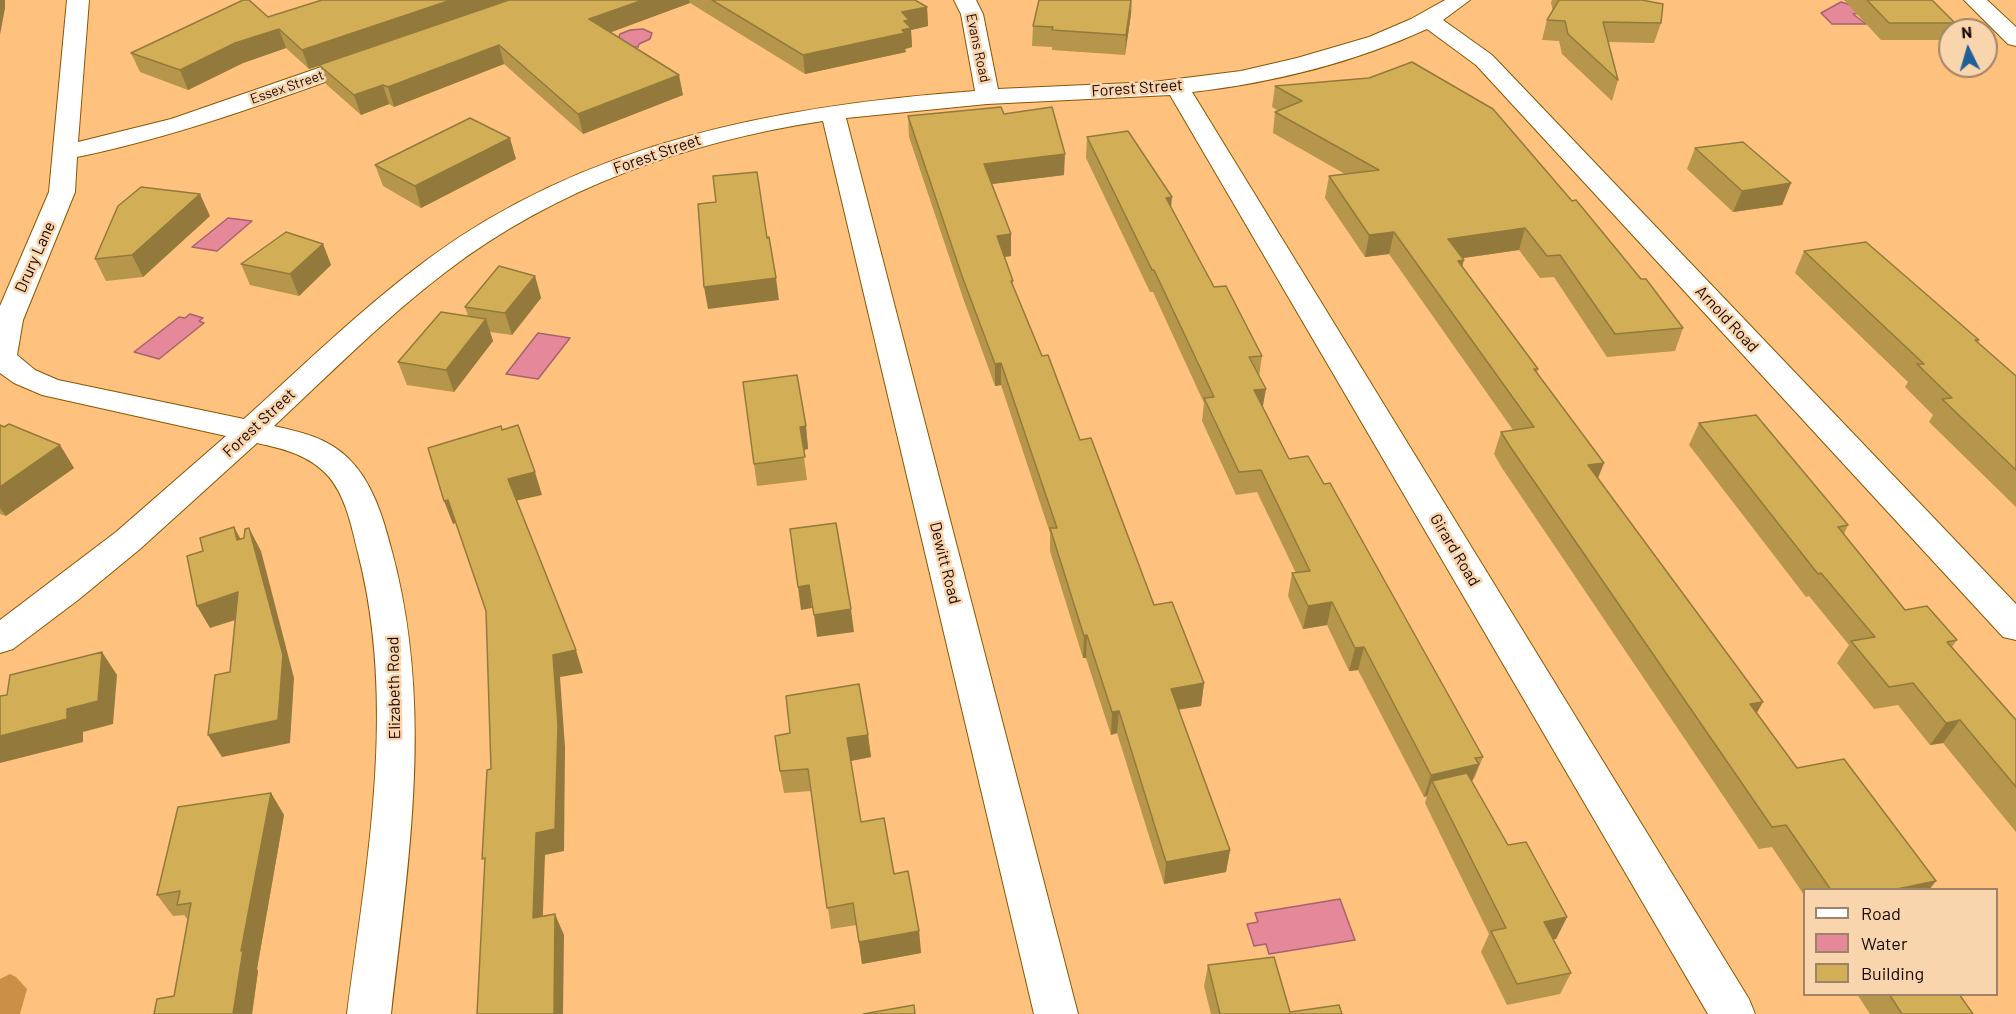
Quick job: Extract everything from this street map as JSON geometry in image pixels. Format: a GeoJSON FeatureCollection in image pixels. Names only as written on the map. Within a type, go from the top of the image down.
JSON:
{"type":"FeatureCollection","features":[{"type":"Feature","properties":{"kind":"street","name":"Drury Lane"},"geometry":{"type":"LineString","coordinates":[[78,0],[64,180],[59,203],[3,330],[1,347],[7,362],[25,377],[53,388],[252,430]]}},
{"type":"Feature","properties":{"kind":"street","name":"Evans Road"},"geometry":{"type":"LineString","coordinates":[[965,0],[972,14],[988,96]]}},
{"type":"Feature","properties":{"kind":"street","name":"Forest Street"},"geometry":{"type":"LineString","coordinates":[[0,639],[60,596],[115,552],[417,281],[498,224],[597,175],[695,140],[776,120],[988,96],[1177,87],[1258,73],[1324,58],[1394,35],[1429,20],[1459,0]]}},
{"type":"Feature","properties":{"kind":"street"},"geometry":{"type":"LineString","coordinates":[[1975,0],[2016,39]]}},
{"type":"Feature","properties":{"kind":"street","name":"Arnold Road"},"geometry":{"type":"LineString","coordinates":[[1429,20],[1484,60],[2016,627]]}},
{"type":"Feature","properties":{"kind":"street","name":"Essex Street"},"geometry":{"type":"LineString","coordinates":[[65,152],[116,142],[187,122],[385,53]]}},
{"type":"Feature","properties":{"kind":"street","name":"Girard Road"},"geometry":{"type":"LineString","coordinates":[[1177,87],[1733,1014]]}},
{"type":"Feature","properties":{"kind":"street","name":"Dewitt Road"},"geometry":{"type":"LineString","coordinates":[[833,112],[1056,1014]]}},
{"type":"Feature","properties":{"kind":"street","name":"Elizabeth Road"},"geometry":{"type":"LineString","coordinates":[[252,430],[311,447],[343,472],[355,492],[365,518],[386,586],[397,679],[397,725],[391,825],[369,1014]]}},
{"type":"Feature","properties":{"kind":"shaded area"},"geometry":{"type":"Polygon","coordinates":[[[10,974],[27,989],[20,1014],[0,1014],[0,979],[10,974]]]}},
{"type":"Feature","properties":{"kind":"water"},"geometry":{"type":"Polygon","coordinates":[[[1841,2],[1857,7],[1862,13],[1853,14],[1866,24],[1832,24],[1821,13],[1841,2]]]}},
{"type":"Feature","properties":{"kind":"water"},"geometry":{"type":"Polygon","coordinates":[[[643,29],[652,33],[650,39],[639,44],[638,47],[625,47],[618,40],[620,34],[643,29]]]}},
{"type":"Feature","properties":{"kind":"water"},"geometry":{"type":"Polygon","coordinates":[[[228,218],[252,221],[217,251],[192,247],[228,218]]]}},
{"type":"Feature","properties":{"kind":"water"},"geometry":{"type":"Polygon","coordinates":[[[190,314],[203,318],[199,321],[204,323],[159,359],[134,352],[179,317],[185,318],[190,314]]]}},
{"type":"Feature","properties":{"kind":"water"},"geometry":{"type":"Polygon","coordinates":[[[538,333],[570,338],[538,379],[506,374],[538,333]]]}},
{"type":"Feature","properties":{"kind":"water"},"geometry":{"type":"Polygon","coordinates":[[[1340,899],[1355,940],[1269,954],[1266,944],[1254,946],[1247,924],[1258,922],[1255,913],[1340,899]]]}},
{"type":"Feature","properties":{"kind":"building"},"geometry":{"type":"Polygon","coordinates":[[[243,0],[249,0],[268,17],[322,0],[451,0],[302,50],[279,29],[235,43],[180,70],[131,53],[243,0]]]}},
{"type":"Feature","properties":{"kind":"building"},"geometry":{"type":"Polygon","coordinates":[[[509,0],[643,0],[589,19],[679,75],[578,114],[499,45],[388,87],[383,85],[354,95],[319,65],[509,0]]]}},
{"type":"Feature","properties":{"kind":"building"},"geometry":{"type":"Polygon","coordinates":[[[712,0],[915,0],[927,7],[902,12],[909,20],[904,21],[911,28],[902,30],[905,33],[803,55],[712,0]]]}},
{"type":"Feature","properties":{"kind":"building"},"geometry":{"type":"Polygon","coordinates":[[[1039,0],[1131,0],[1126,35],[1052,30],[1053,27],[1033,26],[1039,0]]]}},
{"type":"Feature","properties":{"kind":"building"},"geometry":{"type":"Polygon","coordinates":[[[1559,0],[1642,0],[1663,4],[1661,23],[1603,22],[1618,80],[1568,34],[1565,21],[1547,20],[1559,0]]]}},
{"type":"Feature","properties":{"kind":"building"},"geometry":{"type":"Polygon","coordinates":[[[1867,0],[1932,0],[1950,18],[1938,18],[1938,23],[1889,23],[1867,0]]]}},
{"type":"Feature","properties":{"kind":"building"},"geometry":{"type":"Polygon","coordinates":[[[1412,62],[1493,109],[1572,201],[1576,200],[1641,279],[1646,279],[1683,328],[1615,334],[1560,255],[1547,256],[1525,228],[1448,239],[1464,260],[1458,261],[1604,463],[1588,465],[1763,702],[1750,704],[1797,768],[1844,759],[1936,881],[1902,888],[1830,888],[1786,825],[1772,827],[1501,432],[1534,427],[1394,232],[1369,235],[1329,176],[1379,170],[1275,112],[1302,101],[1275,86],[1369,78],[1412,62]]]}},
{"type":"Feature","properties":{"kind":"building"},"geometry":{"type":"Polygon","coordinates":[[[1001,107],[1004,114],[1052,107],[1065,154],[984,164],[1011,234],[997,236],[1013,281],[1011,281],[1042,356],[1048,355],[1080,440],[1091,438],[1154,605],[1172,602],[1204,683],[1171,689],[1230,850],[1166,862],[1119,711],[1112,712],[1087,635],[1084,636],[1050,528],[1057,528],[1001,363],[995,364],[962,276],[908,116],[1001,107]]]}},
{"type":"Feature","properties":{"kind":"building"},"geometry":{"type":"Polygon","coordinates":[[[470,118],[510,138],[415,186],[375,165],[470,118]]]}},
{"type":"Feature","properties":{"kind":"building"},"geometry":{"type":"Polygon","coordinates":[[[1128,131],[1172,197],[1166,198],[1214,287],[1226,286],[1262,356],[1249,357],[1266,389],[1254,390],[1289,459],[1308,456],[1324,484],[1330,483],[1483,757],[1475,758],[1479,764],[1431,775],[1364,647],[1355,648],[1332,602],[1308,606],[1292,573],[1310,571],[1261,470],[1239,472],[1204,398],[1214,397],[1154,270],[1087,137],[1128,131]]]}},
{"type":"Feature","properties":{"kind":"building"},"geometry":{"type":"Polygon","coordinates":[[[1743,142],[1791,183],[1742,191],[1695,148],[1743,142]]]}},
{"type":"Feature","properties":{"kind":"building"},"geometry":{"type":"Polygon","coordinates":[[[757,172],[767,238],[769,237],[776,278],[704,287],[698,204],[716,202],[713,176],[757,172]]]}},
{"type":"Feature","properties":{"kind":"building"},"geometry":{"type":"Polygon","coordinates":[[[141,187],[200,194],[132,255],[95,259],[118,206],[141,187]]]}},
{"type":"Feature","properties":{"kind":"building"},"geometry":{"type":"Polygon","coordinates":[[[286,232],[323,244],[290,274],[241,264],[286,232]]]}},
{"type":"Feature","properties":{"kind":"building"},"geometry":{"type":"Polygon","coordinates":[[[1866,242],[1979,340],[1975,340],[2016,376],[2016,470],[1942,399],[1952,398],[1917,364],[1924,364],[1804,251],[1866,242]]]}},
{"type":"Feature","properties":{"kind":"building"},"geometry":{"type":"Polygon","coordinates":[[[499,266],[535,276],[505,313],[465,307],[499,266]]]}},
{"type":"Feature","properties":{"kind":"building"},"geometry":{"type":"Polygon","coordinates":[[[441,312],[486,319],[446,370],[398,362],[441,312]]]}},
{"type":"Feature","properties":{"kind":"building"},"geometry":{"type":"Polygon","coordinates":[[[797,375],[806,426],[800,427],[805,457],[754,464],[743,382],[797,375]]]}},
{"type":"Feature","properties":{"kind":"building"},"geometry":{"type":"Polygon","coordinates":[[[1756,415],[1848,525],[1838,527],[1905,610],[1927,606],[1957,640],[1947,642],[2016,720],[2016,787],[1960,720],[1946,723],[1913,683],[1889,687],[1851,641],[1875,637],[1821,573],[1818,574],[1699,423],[1756,415]]]}},
{"type":"Feature","properties":{"kind":"building"},"geometry":{"type":"Polygon","coordinates":[[[9,424],[60,445],[0,487],[0,425],[4,427],[9,424]]]}},
{"type":"Feature","properties":{"kind":"building"},"geometry":{"type":"Polygon","coordinates":[[[518,425],[535,472],[508,479],[576,650],[553,655],[558,725],[555,829],[536,833],[533,918],[555,914],[554,1014],[477,1014],[487,770],[491,769],[486,611],[448,500],[444,501],[428,448],[501,426],[502,430],[518,425]]]}},
{"type":"Feature","properties":{"kind":"building"},"geometry":{"type":"Polygon","coordinates":[[[836,523],[851,609],[814,615],[809,585],[798,587],[790,529],[836,523]]]}},
{"type":"Feature","properties":{"kind":"building"},"geometry":{"type":"Polygon","coordinates":[[[234,527],[237,540],[244,538],[245,529],[249,528],[283,655],[278,720],[208,735],[215,675],[230,672],[238,592],[197,606],[187,556],[203,551],[200,538],[234,527]]]}},
{"type":"Feature","properties":{"kind":"building"},"geometry":{"type":"Polygon","coordinates":[[[102,652],[98,701],[67,709],[67,719],[0,736],[0,696],[7,695],[10,675],[102,652]]]}},
{"type":"Feature","properties":{"kind":"building"},"geometry":{"type":"Polygon","coordinates":[[[859,684],[868,735],[847,738],[861,822],[884,818],[894,874],[908,871],[919,931],[859,942],[853,903],[827,908],[808,769],[780,771],[775,736],[790,733],[786,696],[859,684]]]}},
{"type":"Feature","properties":{"kind":"building"},"geometry":{"type":"Polygon","coordinates":[[[1467,773],[1508,845],[1526,842],[1567,917],[1544,922],[1571,973],[1517,984],[1491,931],[1506,928],[1432,781],[1467,773]]]}},
{"type":"Feature","properties":{"kind":"building"},"geometry":{"type":"Polygon","coordinates":[[[271,793],[241,951],[243,950],[233,1014],[154,1014],[157,999],[174,996],[191,903],[177,905],[180,891],[157,895],[178,807],[271,793]]]}},
{"type":"Feature","properties":{"kind":"building"},"geometry":{"type":"Polygon","coordinates":[[[1274,957],[1290,1012],[1339,1005],[1342,1014],[1220,1014],[1208,965],[1274,957]]]}},
{"type":"Feature","properties":{"kind":"building"},"geometry":{"type":"Polygon","coordinates":[[[1890,996],[1960,996],[1973,1014],[1902,1014],[1890,996]]]}},
{"type":"Feature","properties":{"kind":"building"},"geometry":{"type":"Polygon","coordinates":[[[914,1005],[915,1014],[863,1014],[914,1005]]]}}]}
